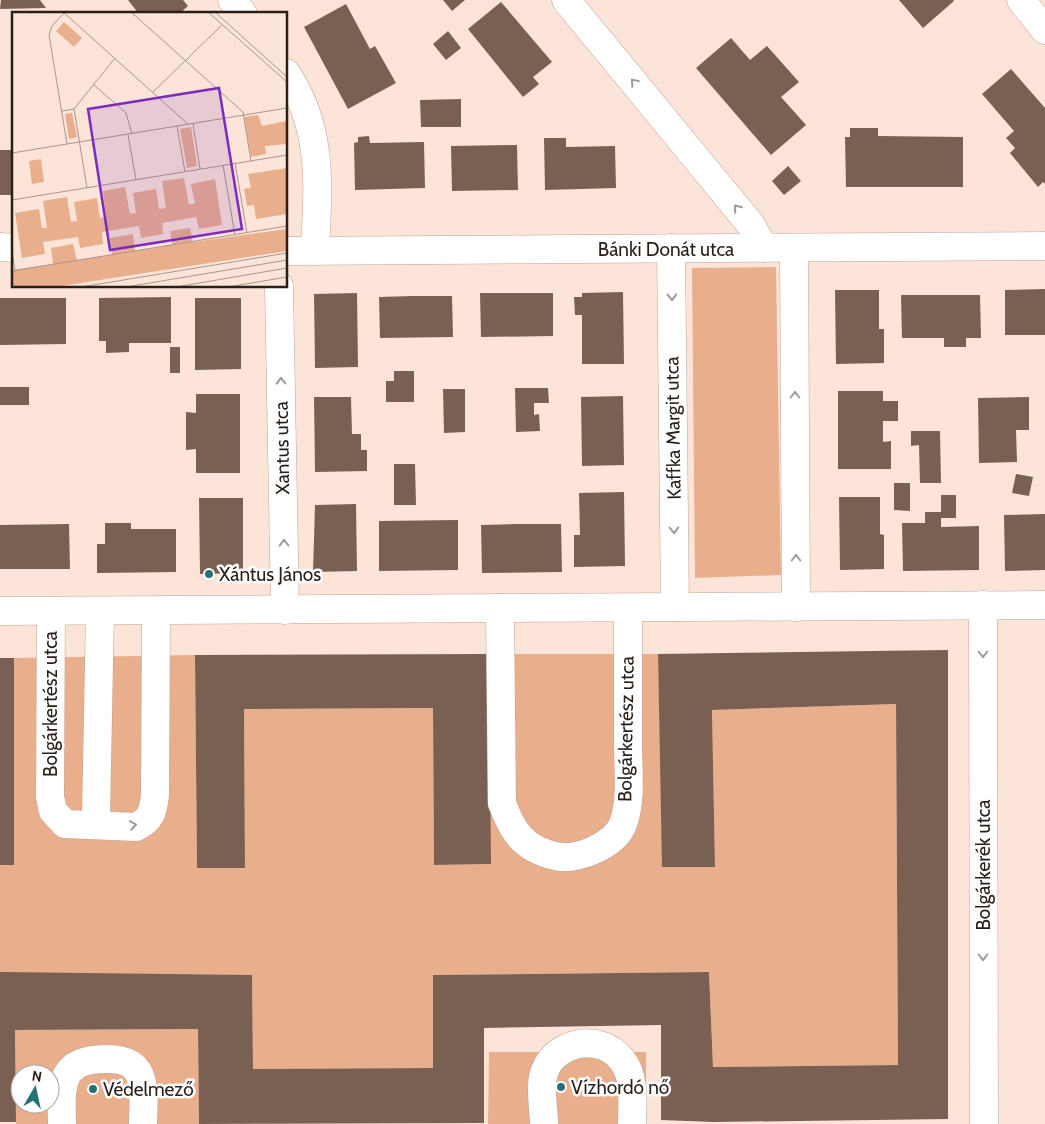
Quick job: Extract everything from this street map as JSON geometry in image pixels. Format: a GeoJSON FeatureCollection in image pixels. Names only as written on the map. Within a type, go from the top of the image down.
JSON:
{"type":"FeatureCollection","features":[{"type":"Feature","properties":{"kind":"street"},"geometry":{"type":"LineString","coordinates":[[232,0],[242,12]]}},
{"type":"Feature","properties":{"kind":"street"},"geometry":{"type":"LineString","coordinates":[[566,0],[751,224],[764,248]]}},
{"type":"Feature","properties":{"kind":"street"},"geometry":{"type":"LineString","coordinates":[[1021,0],[1045,30]]}},
{"type":"Feature","properties":{"kind":"street"},"geometry":{"type":"LineString","coordinates":[[288,77],[309,116],[316,148],[318,194],[316,251]]}},
{"type":"Feature","properties":{"kind":"street","name":"Bánki Donát utca"},"geometry":{"type":"LineString","coordinates":[[288,251],[1045,246]]}},
{"type":"Feature","properties":{"kind":"street","name":"Kaffka Margit utca"},"geometry":{"type":"LineString","coordinates":[[672,248],[675,607]]}},
{"type":"Feature","properties":{"kind":"street"},"geometry":{"type":"LineString","coordinates":[[794,248],[796,607]]}},
{"type":"Feature","properties":{"kind":"street","name":"Xantus utca"},"geometry":{"type":"LineString","coordinates":[[279,288],[285,610]]}},
{"type":"Feature","properties":{"kind":"street","name":"Bolgárkertész utca"},"geometry":{"type":"LineString","coordinates":[[0,611],[1045,605]]}},
{"type":"Feature","properties":{"kind":"street","name":"Bolgárkerék utca"},"geometry":{"type":"LineString","coordinates":[[983,606],[984,1124]]}},
{"type":"Feature","properties":{"kind":"street","name":"Bolgárkertész utca"},"geometry":{"type":"LineString","coordinates":[[500,608],[502,803],[511,827],[532,849],[558,857],[598,848],[614,839],[623,824],[628,791],[628,608]]}},
{"type":"Feature","properties":{"kind":"street","name":"Bolgárkertész utca"},"geometry":{"type":"LineString","coordinates":[[51,611],[50,797],[53,811],[65,824],[136,827],[146,822],[153,814],[155,795],[156,611]]}},
{"type":"Feature","properties":{"kind":"street"},"geometry":{"type":"LineString","coordinates":[[96,818],[100,611]]}},
{"type":"Feature","properties":{"kind":"street"},"geometry":{"type":"LineString","coordinates":[[544,1124],[543,1077],[553,1059],[569,1045],[596,1043],[606,1046],[622,1061],[632,1085],[632,1124]]}},
{"type":"Feature","properties":{"kind":"street"},"geometry":{"type":"LineString","coordinates":[[62,1124],[61,1088],[75,1064],[88,1059],[118,1059],[135,1068],[142,1084],[143,1124]]}},
{"type":"Feature","properties":{"kind":"shaded area"},"geometry":{"type":"Polygon","coordinates":[[[776,267],[781,575],[695,578],[692,268],[776,267]]]}},
{"type":"Feature","properties":{"kind":"shaded area"},"geometry":{"type":"Polygon","coordinates":[[[489,654],[658,654],[663,867],[715,866],[712,710],[896,704],[898,1065],[713,1067],[709,972],[434,975],[433,1068],[253,1069],[252,975],[0,974],[0,865],[14,865],[14,658],[195,655],[197,868],[245,868],[244,709],[433,708],[434,865],[490,864],[489,654]]]}},
{"type":"Feature","properties":{"kind":"shaded area"},"geometry":{"type":"Polygon","coordinates":[[[198,1029],[199,1124],[16,1124],[16,1114],[60,1114],[60,1064],[15,1064],[15,1030],[198,1029]]]}},
{"type":"Feature","properties":{"kind":"shaded area"},"geometry":{"type":"Polygon","coordinates":[[[489,1052],[646,1052],[646,1124],[488,1124],[489,1052]]]}},
{"type":"Feature","properties":{"kind":"building"},"geometry":{"type":"Polygon","coordinates":[[[1,0],[40,0],[46,8],[0,9],[1,0]]]}},
{"type":"Feature","properties":{"kind":"building"},"geometry":{"type":"Polygon","coordinates":[[[128,0],[183,0],[188,6],[181,12],[137,12],[128,0]]]}},
{"type":"Feature","properties":{"kind":"building"},"geometry":{"type":"Polygon","coordinates":[[[443,0],[465,0],[452,11],[443,0]]]}},
{"type":"Feature","properties":{"kind":"building"},"geometry":{"type":"Polygon","coordinates":[[[899,0],[953,0],[954,1],[923,28],[899,0]]]}},
{"type":"Feature","properties":{"kind":"building"},"geometry":{"type":"Polygon","coordinates":[[[501,2],[552,62],[533,77],[539,84],[523,97],[468,29],[501,2]]]}},
{"type":"Feature","properties":{"kind":"building"},"geometry":{"type":"Polygon","coordinates":[[[346,4],[370,49],[375,46],[396,83],[348,109],[304,27],[346,4]]]}},
{"type":"Feature","properties":{"kind":"building"},"geometry":{"type":"Polygon","coordinates":[[[448,31],[461,48],[446,60],[433,44],[448,31]]]}},
{"type":"Feature","properties":{"kind":"building"},"geometry":{"type":"Polygon","coordinates":[[[731,38],[750,60],[767,46],[799,82],[781,97],[806,125],[771,155],[696,68],[731,38]]]}},
{"type":"Feature","properties":{"kind":"building"},"geometry":{"type":"Polygon","coordinates":[[[1011,69],[1045,108],[1045,184],[1043,182],[1038,187],[1010,153],[1015,148],[1006,138],[1014,131],[982,94],[1011,69]]]}},
{"type":"Feature","properties":{"kind":"building"},"geometry":{"type":"Polygon","coordinates":[[[461,99],[461,127],[421,127],[420,100],[461,99]]]}},
{"type":"Feature","properties":{"kind":"building"},"geometry":{"type":"Polygon","coordinates":[[[850,128],[878,128],[878,136],[963,137],[963,187],[846,187],[845,137],[850,137],[850,128]]]}},
{"type":"Feature","properties":{"kind":"building"},"geometry":{"type":"Polygon","coordinates":[[[369,136],[370,143],[424,142],[425,188],[355,190],[354,143],[358,142],[358,137],[369,136]]]}},
{"type":"Feature","properties":{"kind":"building"},"geometry":{"type":"Polygon","coordinates":[[[544,138],[566,138],[566,147],[615,146],[616,188],[545,190],[544,138]]]}},
{"type":"Feature","properties":{"kind":"building"},"geometry":{"type":"Polygon","coordinates":[[[517,145],[518,190],[452,191],[451,146],[517,145]]]}},
{"type":"Feature","properties":{"kind":"building"},"geometry":{"type":"Polygon","coordinates":[[[0,150],[12,150],[12,195],[0,195],[0,150]]]}},
{"type":"Feature","properties":{"kind":"building"},"geometry":{"type":"Polygon","coordinates":[[[788,166],[801,181],[784,195],[772,181],[788,166]]]}},
{"type":"Feature","properties":{"kind":"building"},"geometry":{"type":"Polygon","coordinates":[[[1045,289],[1045,335],[1005,335],[1005,290],[1045,289]]]}},
{"type":"Feature","properties":{"kind":"building"},"geometry":{"type":"Polygon","coordinates":[[[835,290],[879,290],[879,329],[884,329],[884,363],[836,364],[835,290]]]}},
{"type":"Feature","properties":{"kind":"building"},"geometry":{"type":"Polygon","coordinates":[[[623,292],[624,364],[582,364],[582,315],[575,315],[574,297],[582,297],[582,293],[623,292]]]}},
{"type":"Feature","properties":{"kind":"building"},"geometry":{"type":"Polygon","coordinates":[[[357,293],[358,367],[315,368],[314,294],[357,293]]]}},
{"type":"Feature","properties":{"kind":"building"},"geometry":{"type":"Polygon","coordinates":[[[480,293],[553,293],[553,336],[481,337],[480,293]]]}},
{"type":"Feature","properties":{"kind":"building"},"geometry":{"type":"Polygon","coordinates":[[[901,295],[980,295],[981,338],[966,338],[966,347],[944,347],[944,338],[902,338],[901,295]]]}},
{"type":"Feature","properties":{"kind":"building"},"geometry":{"type":"Polygon","coordinates":[[[452,296],[453,337],[380,338],[379,297],[452,296]]]}},
{"type":"Feature","properties":{"kind":"building"},"geometry":{"type":"Polygon","coordinates":[[[171,297],[171,343],[129,343],[129,352],[106,353],[106,341],[99,341],[99,298],[171,297]]]}},
{"type":"Feature","properties":{"kind":"building"},"geometry":{"type":"Polygon","coordinates":[[[0,298],[66,298],[66,344],[0,345],[0,298]]]}},
{"type":"Feature","properties":{"kind":"building"},"geometry":{"type":"Polygon","coordinates":[[[195,298],[241,298],[241,369],[195,370],[195,298]]]}},
{"type":"Feature","properties":{"kind":"building"},"geometry":{"type":"Polygon","coordinates":[[[170,347],[180,347],[180,373],[170,373],[170,347]]]}},
{"type":"Feature","properties":{"kind":"building"},"geometry":{"type":"Polygon","coordinates":[[[394,371],[414,371],[414,402],[386,402],[386,381],[394,381],[394,371]]]}},
{"type":"Feature","properties":{"kind":"building"},"geometry":{"type":"Polygon","coordinates":[[[0,387],[29,387],[29,405],[0,405],[0,387]]]}},
{"type":"Feature","properties":{"kind":"building"},"geometry":{"type":"Polygon","coordinates":[[[515,388],[548,388],[549,403],[534,403],[534,415],[539,414],[540,431],[516,432],[515,388]]]}},
{"type":"Feature","properties":{"kind":"building"},"geometry":{"type":"Polygon","coordinates":[[[443,389],[465,389],[465,432],[444,433],[443,389]]]}},
{"type":"Feature","properties":{"kind":"building"},"geometry":{"type":"Polygon","coordinates":[[[838,391],[883,391],[883,401],[898,401],[898,421],[883,421],[883,442],[891,441],[891,469],[838,469],[838,391]]]}},
{"type":"Feature","properties":{"kind":"building"},"geometry":{"type":"Polygon","coordinates":[[[196,394],[240,394],[240,473],[196,473],[196,449],[186,450],[186,412],[196,413],[196,394]]]}},
{"type":"Feature","properties":{"kind":"building"},"geometry":{"type":"Polygon","coordinates":[[[623,396],[624,465],[582,466],[581,397],[623,396]]]}},
{"type":"Feature","properties":{"kind":"building"},"geometry":{"type":"Polygon","coordinates":[[[314,397],[351,397],[352,434],[361,434],[361,450],[367,450],[367,471],[315,472],[314,397]]]}},
{"type":"Feature","properties":{"kind":"building"},"geometry":{"type":"Polygon","coordinates":[[[1029,397],[1029,430],[1016,430],[1017,462],[979,463],[978,398],[1029,397]]]}},
{"type":"Feature","properties":{"kind":"building"},"geometry":{"type":"Polygon","coordinates":[[[911,431],[940,431],[941,483],[920,483],[919,445],[911,446],[911,431]]]}},
{"type":"Feature","properties":{"kind":"building"},"geometry":{"type":"Polygon","coordinates":[[[394,464],[415,464],[416,505],[394,505],[394,464]]]}},
{"type":"Feature","properties":{"kind":"building"},"geometry":{"type":"Polygon","coordinates":[[[1016,474],[1033,477],[1029,496],[1012,493],[1016,474]]]}},
{"type":"Feature","properties":{"kind":"building"},"geometry":{"type":"Polygon","coordinates":[[[894,483],[910,483],[910,511],[894,510],[894,483]]]}},
{"type":"Feature","properties":{"kind":"building"},"geometry":{"type":"Polygon","coordinates":[[[624,492],[625,566],[574,567],[574,535],[580,535],[579,493],[624,492]]]}},
{"type":"Feature","properties":{"kind":"building"},"geometry":{"type":"Polygon","coordinates":[[[941,495],[956,495],[956,518],[941,518],[941,527],[979,526],[979,570],[903,571],[902,523],[925,523],[925,512],[941,512],[941,495]]]}},
{"type":"Feature","properties":{"kind":"building"},"geometry":{"type":"Polygon","coordinates":[[[839,497],[880,497],[880,534],[884,535],[884,569],[840,570],[839,497]]]}},
{"type":"Feature","properties":{"kind":"building"},"geometry":{"type":"Polygon","coordinates":[[[199,498],[243,498],[243,573],[200,574],[199,498]]]}},
{"type":"Feature","properties":{"kind":"building"},"geometry":{"type":"Polygon","coordinates":[[[356,504],[357,571],[313,572],[315,505],[356,504]]]}},
{"type":"Feature","properties":{"kind":"building"},"geometry":{"type":"Polygon","coordinates":[[[1045,514],[1045,570],[1005,571],[1004,515],[1045,514]]]}},
{"type":"Feature","properties":{"kind":"building"},"geometry":{"type":"Polygon","coordinates":[[[458,520],[458,570],[379,571],[379,521],[458,520]]]}},
{"type":"Feature","properties":{"kind":"building"},"geometry":{"type":"Polygon","coordinates":[[[105,523],[131,523],[131,529],[176,529],[176,572],[97,573],[97,544],[105,544],[105,523]]]}},
{"type":"Feature","properties":{"kind":"building"},"geometry":{"type":"Polygon","coordinates":[[[69,524],[70,569],[0,569],[0,525],[69,524]]]}},
{"type":"Feature","properties":{"kind":"building"},"geometry":{"type":"Polygon","coordinates":[[[561,524],[562,572],[482,573],[481,525],[561,524]]]}},
{"type":"Feature","properties":{"kind":"building"},"geometry":{"type":"Polygon","coordinates":[[[948,650],[948,1119],[714,1122],[661,1120],[661,1025],[484,1028],[484,1123],[199,1124],[198,1029],[15,1030],[15,1064],[10,1064],[10,1114],[16,1114],[16,1122],[0,1122],[0,972],[252,975],[253,1069],[433,1068],[433,975],[709,972],[713,1067],[898,1065],[896,704],[712,710],[715,867],[662,867],[658,654],[948,650]]]}},
{"type":"Feature","properties":{"kind":"building"},"geometry":{"type":"Polygon","coordinates":[[[489,654],[491,864],[434,865],[433,708],[244,709],[245,868],[197,868],[195,655],[489,654]]]}},
{"type":"Feature","properties":{"kind":"building"},"geometry":{"type":"Polygon","coordinates":[[[0,658],[14,658],[14,865],[0,865],[0,658]]]}},
{"type":"Feature","properties":{"kind":"place","name":"Xántus János"},"geometry":{"type":"Point","coordinates":[209,574]}},
{"type":"Feature","properties":{"kind":"place","name":"Vízhordó nő"},"geometry":{"type":"Point","coordinates":[561,1087]}},
{"type":"Feature","properties":{"kind":"place","name":"Védelmező"},"geometry":{"type":"Point","coordinates":[93,1089]}}]}
